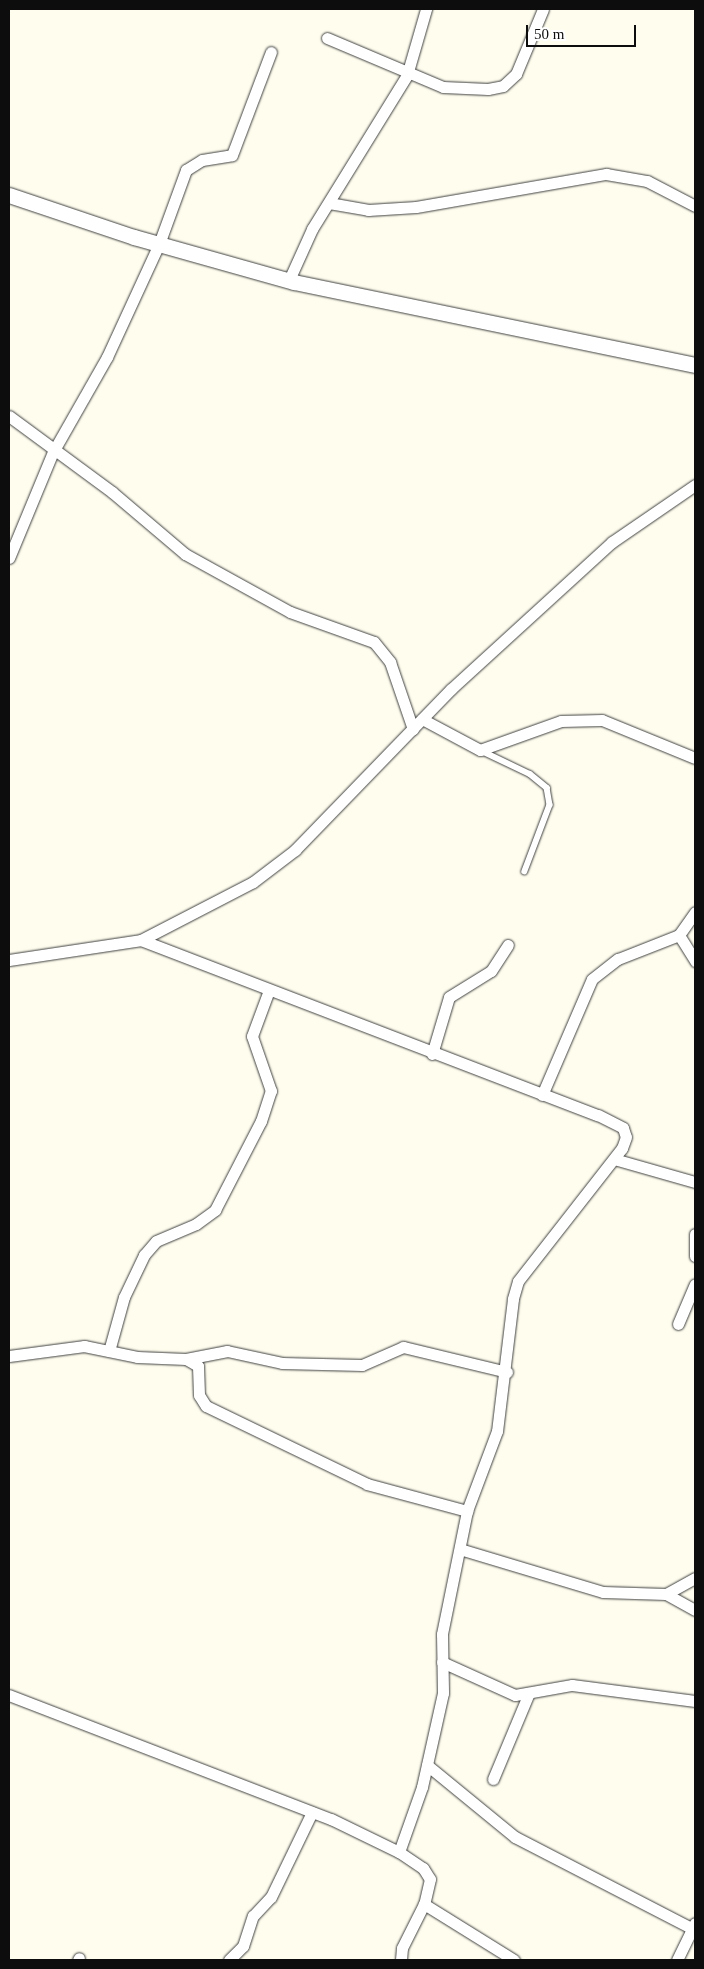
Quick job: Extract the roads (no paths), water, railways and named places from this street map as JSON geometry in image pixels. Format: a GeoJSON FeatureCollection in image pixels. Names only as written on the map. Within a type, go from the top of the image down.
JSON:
{"type":"FeatureCollection","features":[{"type":"Feature","properties":{"kind":"street"},"geometry":{"type":"LineString","coordinates":[[289,280],[329,203],[407,75],[426,9]]}},
{"type":"Feature","properties":{"kind":"street"},"geometry":{"type":"LineString","coordinates":[[327,38],[407,75],[457,90],[502,86],[516,74],[543,9]]}},
{"type":"Feature","properties":{"kind":"street"},"geometry":{"type":"LineString","coordinates":[[9,558],[53,452],[107,357],[159,244],[190,164],[232,155],[272,52]]}},
{"type":"Feature","properties":{"kind":"street"},"geometry":{"type":"LineString","coordinates":[[329,203],[368,210],[416,207],[606,174],[647,181],[695,206]]}},
{"type":"Feature","properties":{"kind":"street"},"geometry":{"type":"LineString","coordinates":[[9,195],[159,244],[289,280],[695,365]]}},
{"type":"Feature","properties":{"kind":"street"},"geometry":{"type":"LineString","coordinates":[[9,416],[53,452],[112,492],[185,554],[290,612],[374,642],[390,662],[413,729]]}},
{"type":"Feature","properties":{"kind":"street"},"geometry":{"type":"LineString","coordinates":[[9,960],[141,940],[253,882],[278,863],[422,719],[612,542],[695,484]]}},
{"type":"Feature","properties":{"kind":"street"},"geometry":{"type":"LineString","coordinates":[[422,719],[480,750],[583,717],[602,720],[695,758]]}},
{"type":"Feature","properties":{"kind":"street"},"geometry":{"type":"LineString","coordinates":[[542,1095],[592,980],[618,959],[679,935],[695,912]]}},
{"type":"Feature","properties":{"kind":"street"},"geometry":{"type":"LineString","coordinates":[[679,935],[695,960]]}},
{"type":"Feature","properties":{"kind":"street"},"geometry":{"type":"LineString","coordinates":[[141,940],[542,1095],[623,1128],[626,1137],[614,1159],[518,1281],[497,1431],[468,1511],[463,1550],[442,1634],[443,1693],[427,1766],[399,1852]]}},
{"type":"Feature","properties":{"kind":"street"},"geometry":{"type":"LineString","coordinates":[[432,1054],[449,997],[490,971],[508,945]]}},
{"type":"Feature","properties":{"kind":"street"},"geometry":{"type":"LineString","coordinates":[[109,1351],[124,1297],[144,1255],[156,1241],[196,1224],[215,1210],[261,1121],[272,1091],[252,1036],[269,990]]}},
{"type":"Feature","properties":{"kind":"street"},"geometry":{"type":"LineString","coordinates":[[614,1159],[695,1182]]}},
{"type":"Feature","properties":{"kind":"street"},"geometry":{"type":"LineString","coordinates":[[695,1234],[695,1256]]}},
{"type":"Feature","properties":{"kind":"street"},"geometry":{"type":"LineString","coordinates":[[678,1324],[695,1284]]}},
{"type":"Feature","properties":{"kind":"street"},"geometry":{"type":"LineString","coordinates":[[9,1356],[84,1346],[109,1351],[186,1359],[227,1351],[282,1363],[362,1365],[403,1347],[506,1372]]}},
{"type":"Feature","properties":{"kind":"street"},"geometry":{"type":"LineString","coordinates":[[186,1359],[198,1366],[199,1395],[206,1406],[367,1484],[468,1511]]}},
{"type":"Feature","properties":{"kind":"street"},"geometry":{"type":"LineString","coordinates":[[463,1550],[603,1592],[666,1594],[695,1610]]}},
{"type":"Feature","properties":{"kind":"street"},"geometry":{"type":"LineString","coordinates":[[666,1594],[695,1578]]}},
{"type":"Feature","properties":{"kind":"street"},"geometry":{"type":"LineString","coordinates":[[442,1662],[504,1694],[529,1693],[572,1685],[695,1701]]}},
{"type":"Feature","properties":{"kind":"street"},"geometry":{"type":"LineString","coordinates":[[492,1779],[529,1693]]}},
{"type":"Feature","properties":{"kind":"street"},"geometry":{"type":"LineString","coordinates":[[9,1696],[312,1812],[399,1852],[428,1873],[430,1886],[424,1904],[402,1948],[401,1960]]}},
{"type":"Feature","properties":{"kind":"street"},"geometry":{"type":"LineString","coordinates":[[427,1766],[515,1837],[693,1925],[677,1960]]}},
{"type":"Feature","properties":{"kind":"street"},"geometry":{"type":"LineString","coordinates":[[229,1960],[243,1946],[253,1916],[272,1897],[312,1812]]}},
{"type":"Feature","properties":{"kind":"street"},"geometry":{"type":"LineString","coordinates":[[424,1904],[514,1960]]}},
{"type":"Feature","properties":{"kind":"lane"},"geometry":{"type":"LineString","coordinates":[[480,750],[530,774],[547,788],[547,815],[525,871]]}}]}
